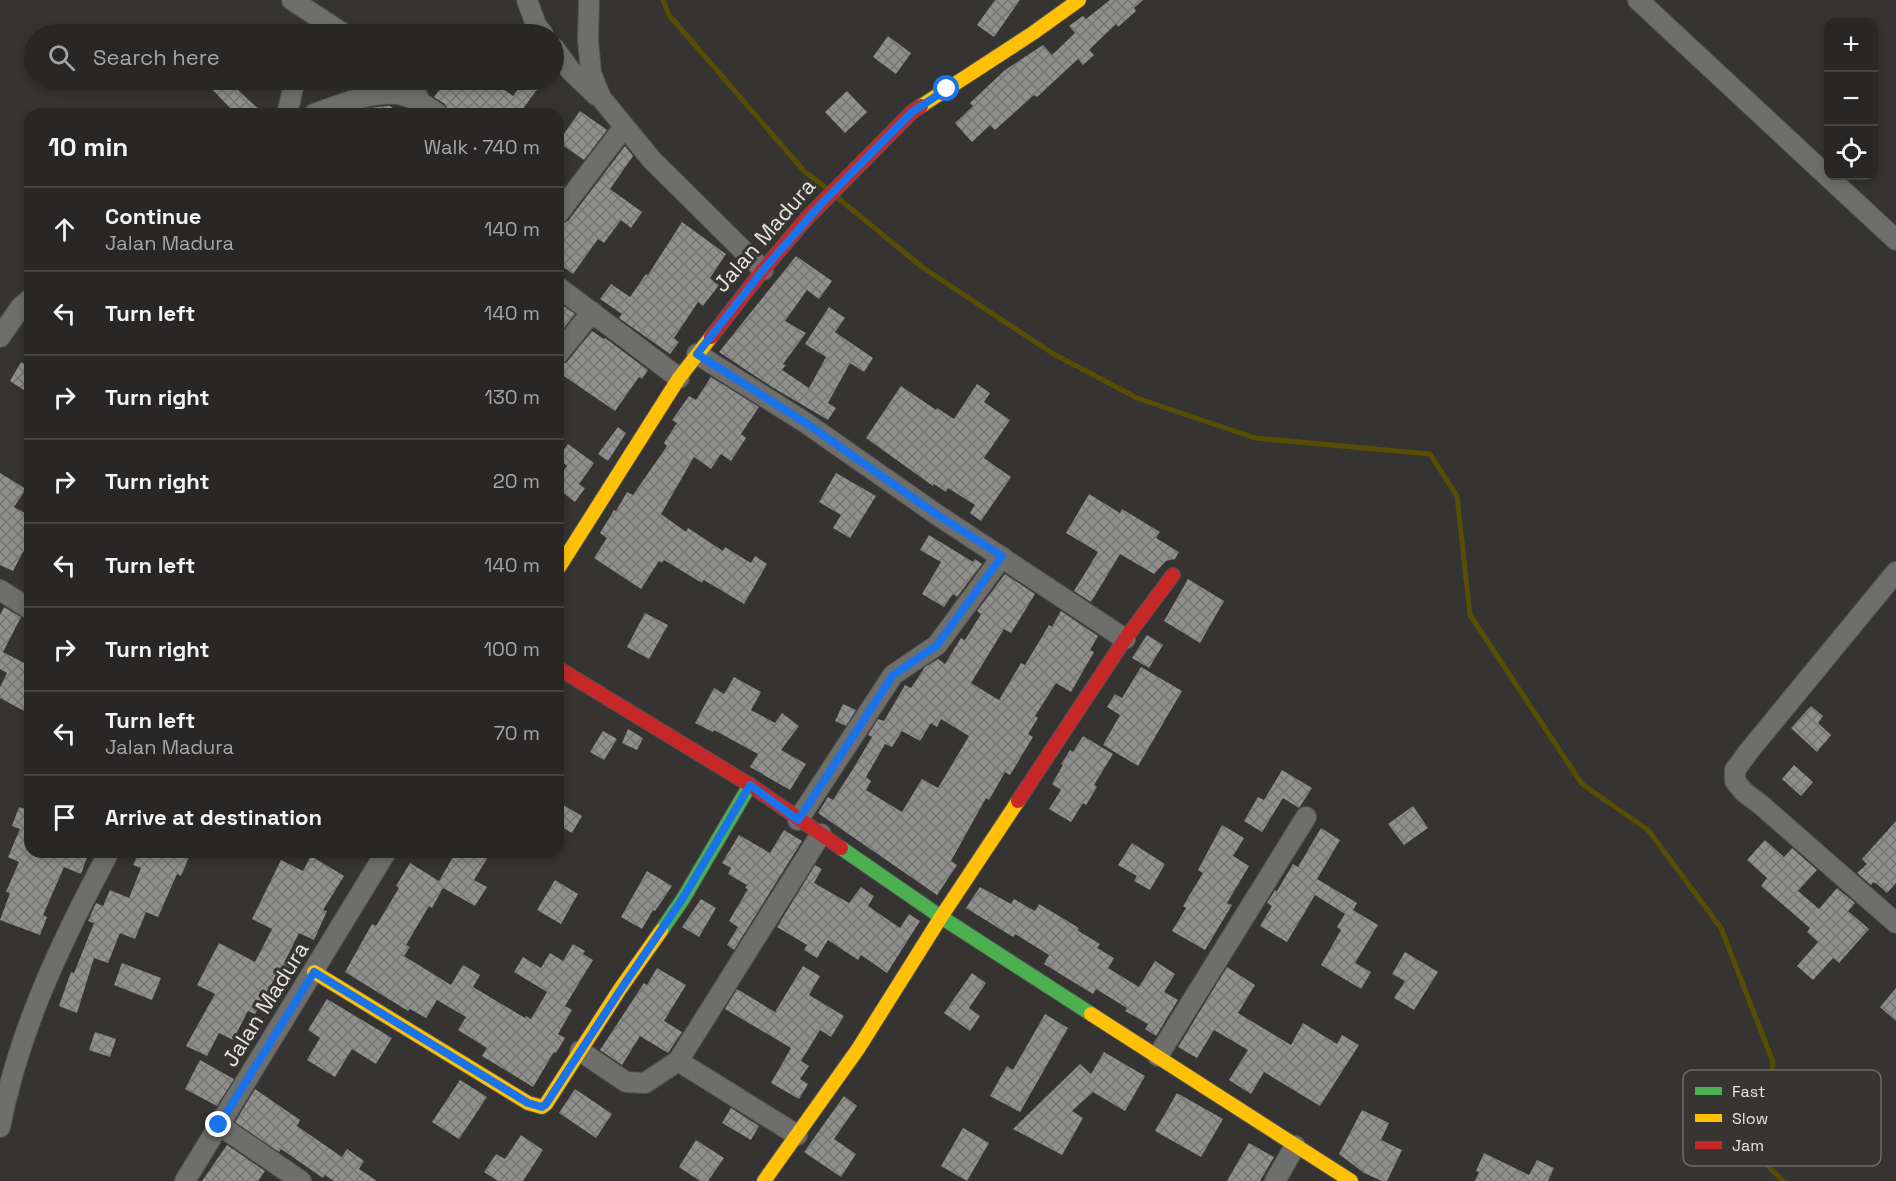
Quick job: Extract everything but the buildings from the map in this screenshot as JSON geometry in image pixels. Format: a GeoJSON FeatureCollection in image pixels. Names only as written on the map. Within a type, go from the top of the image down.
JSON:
{"type":"FeatureCollection","features":[{"type":"Feature","properties":{"kind":"street"},"geometry":{"type":"LineString","coordinates":[[292,0],[314,24]]}},
{"type":"Feature","properties":{"kind":"street"},"geometry":{"type":"LineString","coordinates":[[527,0],[536,24]]}},
{"type":"Feature","properties":{"kind":"street"},"geometry":{"type":"LineString","coordinates":[[589,0],[588,40],[591,73],[600,98]]}},
{"type":"Feature","properties":{"kind":"street","name":"Jalan Madura"},"geometry":{"type":"LineString","coordinates":[[564,560],[679,378],[763,270],[807,218],[912,112],[1079,0]]}},
{"type":"Feature","properties":{"kind":"street"},"geometry":{"type":"LineString","coordinates":[[1638,0],[1896,240]]}},
{"type":"Feature","properties":{"kind":"street"},"geometry":{"type":"LineString","coordinates":[[564,62],[600,98],[652,160],[763,270]]}},
{"type":"Feature","properties":{"kind":"street"},"geometry":{"type":"LineString","coordinates":[[288,108],[292,90]]}},
{"type":"Feature","properties":{"kind":"street"},"geometry":{"type":"LineString","coordinates":[[415,90],[420,102]]}},
{"type":"Feature","properties":{"kind":"street"},"geometry":{"type":"LineString","coordinates":[[334,108],[374,96],[397,94],[420,102],[429,108]]}},
{"type":"Feature","properties":{"kind":"street"},"geometry":{"type":"LineString","coordinates":[[564,199],[624,127]]}},
{"type":"Feature","properties":{"kind":"street"},"geometry":{"type":"LineString","coordinates":[[564,291],[679,378]]}},
{"type":"Feature","properties":{"kind":"street"},"geometry":{"type":"LineString","coordinates":[[0,337],[24,304]]}},
{"type":"Feature","properties":{"kind":"street"},"geometry":{"type":"LineString","coordinates":[[564,347],[592,312]]}},
{"type":"Feature","properties":{"kind":"street"},"geometry":{"type":"LineString","coordinates":[[697,354],[806,423],[936,514],[1125,639]]}},
{"type":"Feature","properties":{"kind":"street"},"geometry":{"type":"LineString","coordinates":[[798,820],[893,675],[937,645],[1002,556]]}},
{"type":"Feature","properties":{"kind":"street"},"geometry":{"type":"LineString","coordinates":[[1896,572],[1735,770],[1735,781],[1744,792],[1761,804],[1896,923]]}},
{"type":"Feature","properties":{"kind":"street"},"geometry":{"type":"LineString","coordinates":[[764,1181],[858,1049],[1125,639],[1173,575]]}},
{"type":"Feature","properties":{"kind":"street"},"geometry":{"type":"LineString","coordinates":[[0,590],[24,605]]}},
{"type":"Feature","properties":{"kind":"street"},"geometry":{"type":"LineString","coordinates":[[564,672],[750,785],[942,917],[1351,1181]]}},
{"type":"Feature","properties":{"kind":"street"},"geometry":{"type":"LineString","coordinates":[[314,972],[536,1106],[542,1107],[683,898],[750,785]]}},
{"type":"Feature","properties":{"kind":"street"},"geometry":{"type":"LineString","coordinates":[[1158,1056],[1306,817]]}},
{"type":"Feature","properties":{"kind":"street"},"geometry":{"type":"LineString","coordinates":[[580,1051],[626,1082],[645,1083],[678,1061],[822,834]]}},
{"type":"Feature","properties":{"kind":"street"},"geometry":{"type":"LineString","coordinates":[[0,1127],[10,1083],[38,996],[106,858]]}},
{"type":"Feature","properties":{"kind":"street","name":"Jalan Madura"},"geometry":{"type":"LineString","coordinates":[[185,1181],[382,858]]}},
{"type":"Feature","properties":{"kind":"street"},"geometry":{"type":"LineString","coordinates":[[678,1061],[797,1135]]}},
{"type":"Feature","properties":{"kind":"street"},"geometry":{"type":"LineString","coordinates":[[219,1125],[301,1181]]}},
{"type":"Feature","properties":{"kind":"street"},"geometry":{"type":"LineString","coordinates":[[1275,1181],[1295,1146]]}},
{"type":"Feature","properties":{"kind":"waterway"},"geometry":{"type":"LineString","coordinates":[[663,0],[669,15],[804,171],[826,188]]}},
{"type":"Feature","properties":{"kind":"waterway"},"geometry":{"type":"LineString","coordinates":[[838,198],[922,267],[1052,353],[1137,398],[1255,438],[1430,454],[1457,496],[1470,615],[1582,784],[1648,830],[1721,928],[1773,1062],[1772,1070]]}},
{"type":"Feature","properties":{"kind":"waterway"},"geometry":{"type":"LineString","coordinates":[[1768,1166],[1783,1181]]}},
{"type":"Feature","properties":{"kind":"traffic: fast"},"geometry":{"type":"LineString","coordinates":[[661,931],[683,899],[750,785]]}},
{"type":"Feature","properties":{"kind":"traffic: fast"},"geometry":{"type":"LineString","coordinates":[[841,848],[941,917],[1091,1014]]}},
{"type":"Feature","properties":{"kind":"traffic: slow"},"geometry":{"type":"LineString","coordinates":[[921,106],[1079,0]]}},
{"type":"Feature","properties":{"kind":"traffic: slow"},"geometry":{"type":"LineString","coordinates":[[564,560],[679,378],[711,337]]}},
{"type":"Feature","properties":{"kind":"traffic: slow"},"geometry":{"type":"LineString","coordinates":[[764,1181],[858,1049],[941,917],[1018,801]]}},
{"type":"Feature","properties":{"kind":"traffic: slow"},"geometry":{"type":"LineString","coordinates":[[314,972],[528,1103],[542,1107],[661,931]]}},
{"type":"Feature","properties":{"kind":"traffic: slow"},"geometry":{"type":"LineString","coordinates":[[1091,1014],[1351,1181]]}},
{"type":"Feature","properties":{"kind":"traffic: jam"},"geometry":{"type":"LineString","coordinates":[[711,337],[807,218],[912,112],[921,106]]}},
{"type":"Feature","properties":{"kind":"traffic: jam"},"geometry":{"type":"LineString","coordinates":[[1018,801],[1125,639],[1173,575]]}},
{"type":"Feature","properties":{"kind":"traffic: jam"},"geometry":{"type":"LineString","coordinates":[[564,672],[750,785],[841,848]]}},
{"type":"Feature","properties":{"kind":"route"},"geometry":{"type":"LineString","coordinates":[[219,1125],[314,972],[528,1103],[542,1107],[683,898],[750,785],[798,820],[893,675],[937,645],[1002,556],[936,514],[806,423],[697,354],[807,218],[912,112],[947,89]]}}]}
